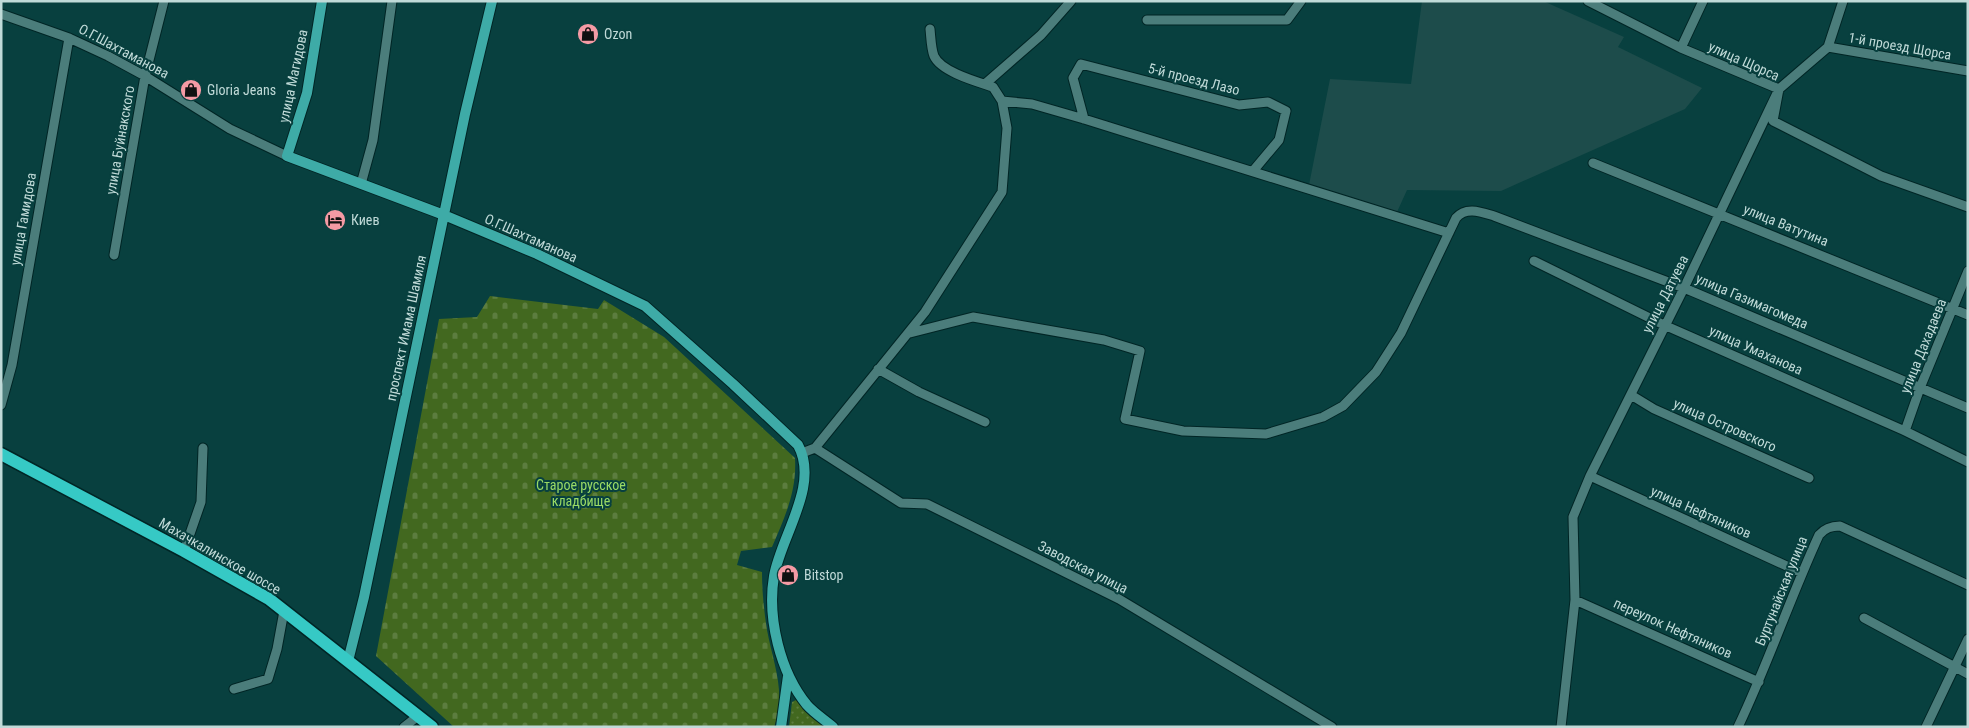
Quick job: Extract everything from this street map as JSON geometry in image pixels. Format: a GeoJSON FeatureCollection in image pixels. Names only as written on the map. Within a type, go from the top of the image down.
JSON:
{"type":"FeatureCollection","features":[{"type":"Feature","properties":{"kind":"highway","name":"Махачкалинское шоссе"},"geometry":{"type":"LineString","coordinates":[[1,454],[184,551],[269,599],[432,727]]}},
{"type":"Feature","properties":{"kind":"main road","name":"улица Магидова"},"geometry":{"type":"LineString","coordinates":[[287,156],[307,93],[322,1]]}},
{"type":"Feature","properties":{"kind":"main road","name":"проспект Имама Шамиля"},"geometry":{"type":"LineString","coordinates":[[348,661],[364,597],[464,114],[492,1]]}},
{"type":"Feature","properties":{"kind":"main road","name":"О.Г.Шахтаманова"},"geometry":{"type":"LineString","coordinates":[[287,156],[444,215],[537,254],[645,306],[733,384],[798,445],[802,453]]}},
{"type":"Feature","properties":{"kind":"main road"},"geometry":{"type":"LineString","coordinates":[[802,453],[805,471],[799,505],[774,576],[773,608],[778,639],[788,676],[808,706],[834,727]]}},
{"type":"Feature","properties":{"kind":"main road"},"geometry":{"type":"LineString","coordinates":[[781,727],[788,676]]}},
{"type":"Feature","properties":{"kind":"street","name":"улица Буйнакского"},"geometry":{"type":"LineString","coordinates":[[114,255],[146,76],[164,1]]}},
{"type":"Feature","properties":{"kind":"street"},"geometry":{"type":"LineString","coordinates":[[361,184],[373,140],[392,1]]}},
{"type":"Feature","properties":{"kind":"street"},"geometry":{"type":"LineString","coordinates":[[985,84],[1042,35],[1071,1]]}},
{"type":"Feature","properties":{"kind":"street"},"geometry":{"type":"LineString","coordinates":[[1146,20],[1287,20],[1301,1]]}},
{"type":"Feature","properties":{"kind":"street","name":"улица Щорса"},"geometry":{"type":"LineString","coordinates":[[1588,1],[1681,48],[1779,89],[1773,121],[1881,176],[1968,208]]}},
{"type":"Feature","properties":{"kind":"street"},"geometry":{"type":"LineString","coordinates":[[1603,10],[1608,1]]}},
{"type":"Feature","properties":{"kind":"street"},"geometry":{"type":"LineString","coordinates":[[1681,48],[1703,1]]}},
{"type":"Feature","properties":{"kind":"street"},"geometry":{"type":"LineString","coordinates":[[1828,47],[1843,1]]}},
{"type":"Feature","properties":{"kind":"street","name":"О.Г.Шахтаманова"},"geometry":{"type":"LineString","coordinates":[[1,14],[69,38],[108,56],[146,76],[230,130],[287,156]]}},
{"type":"Feature","properties":{"kind":"street"},"geometry":{"type":"LineString","coordinates":[[802,453],[816,448],[878,369],[910,333],[1002,192],[1006,128],[1002,101],[993,87],[949,70],[937,61],[934,55],[930,29]]}},
{"type":"Feature","properties":{"kind":"street","name":"улица Гамидова"},"geometry":{"type":"LineString","coordinates":[[1,405],[12,365],[69,38]]}},
{"type":"Feature","properties":{"kind":"street","name":"1-й проезд Щорса"},"geometry":{"type":"LineString","coordinates":[[1828,47],[1968,71]]}},
{"type":"Feature","properties":{"kind":"street","name":"улица Датуева"},"geometry":{"type":"LineString","coordinates":[[1561,727],[1574,623],[1573,517],[1590,476],[1684,288],[1779,89],[1828,47]]}},
{"type":"Feature","properties":{"kind":"street","name":"5-й проезд Лазо"},"geometry":{"type":"LineString","coordinates":[[1084,119],[1073,78],[1081,64],[1239,105],[1268,102],[1286,110],[1279,140],[1253,171]]}},
{"type":"Feature","properties":{"kind":"street"},"geometry":{"type":"LineString","coordinates":[[910,333],[973,317],[1104,340],[1140,351],[1125,419],[1183,431],[1266,434],[1323,417],[1343,406],[1376,372],[1401,334],[1449,232],[1084,119],[1032,104],[1002,101]]}},
{"type":"Feature","properties":{"kind":"street","name":"улица Ватутина"},"geometry":{"type":"LineString","coordinates":[[1593,162],[1968,315]]}},
{"type":"Feature","properties":{"kind":"street","name":"улица Газимагомеда"},"geometry":{"type":"LineString","coordinates":[[1449,232],[1456,218],[1463,211],[1473,211],[1494,216],[1684,288],[1968,408]]}},
{"type":"Feature","properties":{"kind":"street","name":"улица Умаханова"},"geometry":{"type":"LineString","coordinates":[[1534,260],[1664,325],[1905,431],[1968,462]]}},
{"type":"Feature","properties":{"kind":"street","name":"улица Дахадаева"},"geometry":{"type":"LineString","coordinates":[[1905,431],[1920,388],[1968,272]]}},
{"type":"Feature","properties":{"kind":"street"},"geometry":{"type":"LineString","coordinates":[[878,369],[919,392],[985,422]]}},
{"type":"Feature","properties":{"kind":"street","name":"улица Островского"},"geometry":{"type":"LineString","coordinates":[[1631,395],[1654,409],[1809,478]]}},
{"type":"Feature","properties":{"kind":"street"},"geometry":{"type":"LineString","coordinates":[[184,551],[201,502],[203,448]]}},
{"type":"Feature","properties":{"kind":"street","name":"Заводская улица"},"geometry":{"type":"LineString","coordinates":[[816,448],[901,503],[927,504],[1119,599],[1332,727]]}},
{"type":"Feature","properties":{"kind":"street","name":"улица Нефтяников"},"geometry":{"type":"LineString","coordinates":[[1590,476],[1802,572]]}},
{"type":"Feature","properties":{"kind":"street","name":"Буртунайская улица"},"geometry":{"type":"LineString","coordinates":[[1738,727],[1759,682],[1802,572],[1823,530],[1832,526],[1840,526],[1968,585]]}},
{"type":"Feature","properties":{"kind":"street","name":"переулок Нефтяников"},"geometry":{"type":"LineString","coordinates":[[1575,600],[1759,682]]}},
{"type":"Feature","properties":{"kind":"street"},"geometry":{"type":"LineString","coordinates":[[234,689],[268,679],[277,649],[284,610]]}},
{"type":"Feature","properties":{"kind":"street"},"geometry":{"type":"LineString","coordinates":[[1864,618],[1968,674]]}},
{"type":"Feature","properties":{"kind":"street"},"geometry":{"type":"LineString","coordinates":[[1926,727],[1968,639]]}},
{"type":"Feature","properties":{"kind":"street"},"geometry":{"type":"LineString","coordinates":[[404,727],[418,716]]}},
{"type":"Feature","properties":{"kind":"shaded area"},"geometry":{"type":"Polygon","coordinates":[[[1422,1],[1543,1],[1624,37],[1618,47],[1702,88],[1685,109],[1501,191],[1407,190],[1397,212],[1309,185],[1330,79],[1411,84],[1422,1]]]}},
{"type":"Feature","properties":{"kind":"green space","name":"Старое русское кладбище"},"geometry":{"type":"Polygon","coordinates":[[[490,296],[598,309],[604,300],[664,337],[795,458],[792,493],[786,514],[772,547],[741,551],[737,565],[762,572],[766,623],[779,691],[778,715],[774,727],[454,727],[376,656],[439,319],[477,317],[490,296]]]}},
{"type":"Feature","properties":{"kind":"green space"},"geometry":{"type":"Polygon","coordinates":[[[796,700],[823,727],[789,727],[792,702],[796,700]]]}},
{"type":"Feature","properties":{"kind":"place","name":"Ozon"},"geometry":{"type":"Point","coordinates":[588,34]}},
{"type":"Feature","properties":{"kind":"place","name":"Gloria Jeans"},"geometry":{"type":"Point","coordinates":[191,90]}},
{"type":"Feature","properties":{"kind":"place","name":"Киев"},"geometry":{"type":"Point","coordinates":[335,220]}},
{"type":"Feature","properties":{"kind":"place","name":"Bitstop"},"geometry":{"type":"Point","coordinates":[788,575]}}]}
